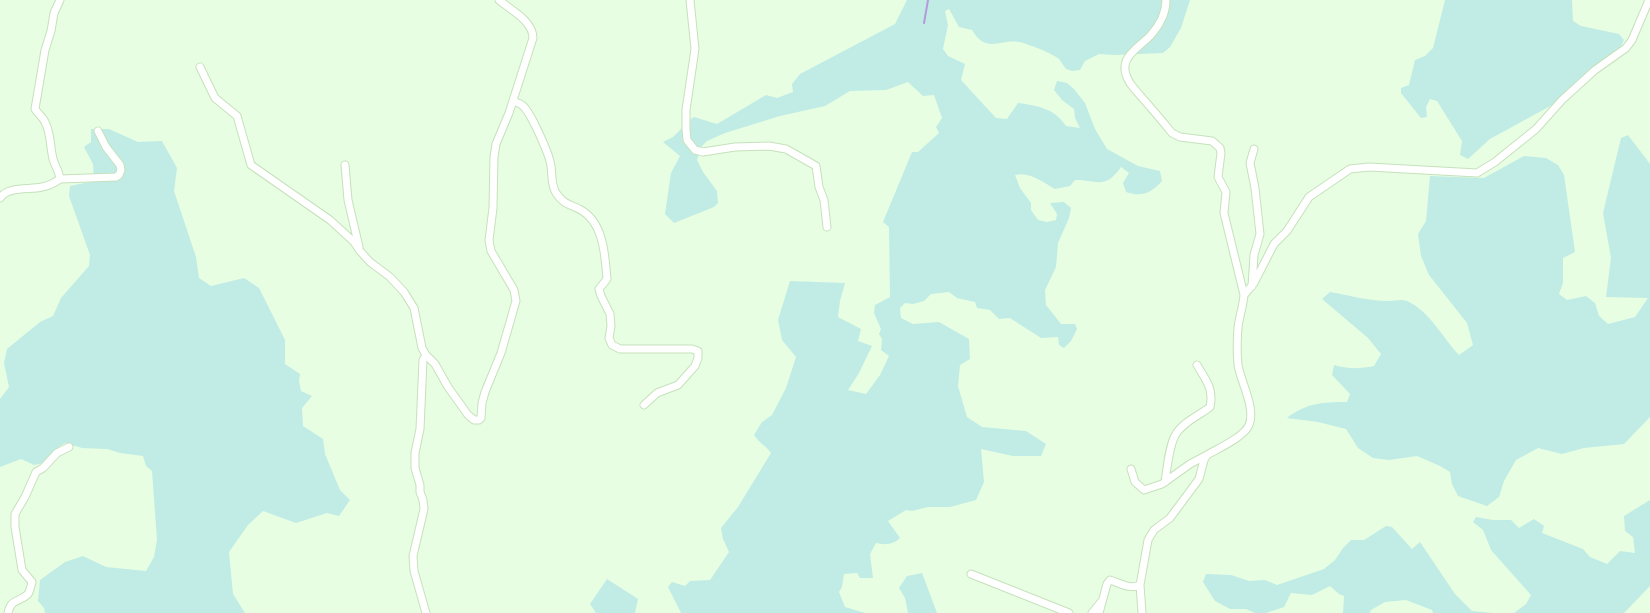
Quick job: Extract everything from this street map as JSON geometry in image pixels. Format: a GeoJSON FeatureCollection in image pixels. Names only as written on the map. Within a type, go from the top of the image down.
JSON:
{"type":"FeatureCollection","features":[{"type":"Feature","properties":{"kind":"street"},"geometry":{"type":"LineString","coordinates":[[60,0],[54,14],[51,31],[45,50],[36,110],[44,120],[47,127],[53,158],[60,179]]}},
{"type":"Feature","properties":{"kind":"street"},"geometry":{"type":"LineString","coordinates":[[200,67],[215,98],[237,116],[251,165],[330,220],[354,242],[370,262],[390,277],[404,292],[414,308],[422,348],[426,355],[436,364],[448,387],[468,415],[474,420],[479,420],[481,418],[482,403],[485,392],[502,353],[516,301],[514,290],[491,251],[489,240],[493,208],[494,157],[496,144],[533,38],[533,31],[523,19],[500,0]]}},
{"type":"Feature","properties":{"kind":"street"},"geometry":{"type":"LineString","coordinates":[[690,0],[695,49],[686,110],[687,140],[695,150],[703,152],[735,147],[769,146],[786,149],[816,166],[819,187],[824,200],[827,227]]}},
{"type":"Feature","properties":{"kind":"street"},"geometry":{"type":"LineString","coordinates":[[1131,470],[1135,482],[1144,490],[1165,482],[1190,464],[1244,433],[1251,418],[1252,411],[1238,365],[1238,328],[1244,295],[1224,213],[1226,192],[1218,177],[1221,153],[1220,148],[1212,141],[1180,137],[1172,133],[1130,83],[1125,70],[1127,59],[1132,51],[1150,36],[1158,25],[1165,13],[1166,0]]}},
{"type":"Feature","properties":{"kind":"street"},"geometry":{"type":"LineString","coordinates":[[1244,295],[1252,286],[1274,244],[1287,231],[1309,197],[1350,169],[1369,167],[1477,173],[1495,162],[1536,129],[1562,100],[1594,70],[1626,48],[1632,40],[1649,0]]}},
{"type":"Feature","properties":{"kind":"street"},"geometry":{"type":"LineString","coordinates":[[512,101],[522,105],[530,113],[550,161],[551,177],[555,192],[565,204],[582,211],[595,224],[604,249],[607,279],[599,288],[601,296],[610,314],[611,326],[609,338],[612,346],[620,349],[692,349],[698,351],[698,358],[695,366],[678,385],[657,393],[644,405]]}},
{"type":"Feature","properties":{"kind":"street"},"geometry":{"type":"LineString","coordinates":[[0,198],[9,191],[42,187],[60,179],[116,177],[121,170],[120,165],[106,147],[98,131]]}},
{"type":"Feature","properties":{"kind":"street"},"geometry":{"type":"LineString","coordinates":[[1252,286],[1254,255],[1260,234],[1255,188],[1250,163],[1254,149]]}},
{"type":"Feature","properties":{"kind":"street"},"geometry":{"type":"LineString","coordinates":[[345,165],[348,200],[360,251]]}},
{"type":"Feature","properties":{"kind":"street"},"geometry":{"type":"LineString","coordinates":[[426,355],[423,360],[420,429],[415,453],[415,468],[420,485],[424,509],[413,556],[414,571],[426,613]]}},
{"type":"Feature","properties":{"kind":"street"},"geometry":{"type":"LineString","coordinates":[[1165,482],[1170,452],[1176,434],[1210,407],[1212,398],[1210,386],[1197,364]]}},
{"type":"Feature","properties":{"kind":"street"},"geometry":{"type":"LineString","coordinates":[[8,613],[9,606],[17,599],[23,598],[29,593],[32,582],[22,570],[15,528],[15,514],[36,472],[69,447]]}},
{"type":"Feature","properties":{"kind":"street"},"geometry":{"type":"LineString","coordinates":[[1142,613],[1140,585],[1148,540],[1154,530],[1170,518],[1199,479],[1204,460],[1207,455]]}},
{"type":"Feature","properties":{"kind":"street"},"geometry":{"type":"LineString","coordinates":[[971,574],[1069,613]]}},
{"type":"Feature","properties":{"kind":"street"},"geometry":{"type":"LineString","coordinates":[[1099,613],[1107,584],[1110,580],[1129,587],[1140,585]]}},
{"type":"Feature","properties":{"kind":"street"},"geometry":{"type":"LineString","coordinates":[[1092,613],[1103,600]]}},
{"type":"Feature","properties":{"kind":"shaded area"},"geometry":{"type":"Polygon","coordinates":[[[907,0],[1190,0],[1181,28],[1170,47],[1163,53],[1115,55],[1099,54],[1085,61],[1080,70],[1072,71],[1066,69],[1056,57],[1028,44],[1012,42],[988,44],[983,42],[972,30],[959,27],[949,9],[945,11],[948,25],[943,49],[948,56],[965,64],[961,80],[996,118],[1007,119],[1018,103],[1045,109],[1056,115],[1066,126],[1080,128],[1075,118],[1074,109],[1062,100],[1054,90],[1057,81],[1067,83],[1085,103],[1095,129],[1107,149],[1138,166],[1160,171],[1162,181],[1150,192],[1137,194],[1126,192],[1123,183],[1129,173],[1121,167],[1110,179],[1105,181],[1095,182],[1075,180],[1070,186],[1055,189],[1041,180],[1031,176],[1020,174],[1015,175],[1020,188],[1031,203],[1031,210],[1038,220],[1047,222],[1056,220],[1057,214],[1050,203],[1064,202],[1071,208],[1069,218],[1058,243],[1056,267],[1045,290],[1046,305],[1061,324],[1075,324],[1077,329],[1071,341],[1064,348],[1059,345],[1058,337],[1041,338],[1010,318],[999,319],[990,310],[977,308],[975,302],[957,298],[949,292],[931,294],[924,301],[913,304],[905,303],[900,308],[901,318],[913,324],[939,322],[969,339],[970,359],[960,365],[958,386],[967,417],[982,427],[1026,431],[1046,444],[1041,456],[1013,456],[981,449],[984,482],[976,500],[950,507],[928,507],[912,511],[906,510],[888,521],[900,538],[888,544],[876,543],[870,554],[873,578],[860,578],[857,573],[844,574],[842,587],[839,592],[845,607],[865,613],[681,613],[668,587],[672,582],[685,586],[690,581],[710,580],[729,552],[723,539],[721,528],[738,507],[771,453],[754,435],[762,422],[772,415],[786,388],[796,357],[782,340],[778,320],[790,281],[845,283],[840,301],[838,317],[861,329],[858,341],[872,346],[859,373],[848,390],[866,394],[880,375],[889,356],[881,350],[882,339],[879,334],[881,329],[874,313],[875,305],[890,297],[889,227],[883,222],[912,152],[918,152],[939,133],[936,127],[942,118],[934,95],[923,96],[908,82],[886,90],[850,91],[825,106],[780,116],[725,133],[707,141],[702,146],[697,160],[703,172],[717,191],[718,203],[714,207],[674,223],[665,214],[671,173],[680,156],[663,142],[673,137],[694,117],[717,124],[766,95],[777,98],[793,92],[792,84],[800,74],[895,24],[907,0]]]}},
{"type":"Feature","properties":{"kind":"shaded area"},"geometry":{"type":"Polygon","coordinates":[[[1445,0],[1572,0],[1573,21],[1581,26],[1619,34],[1624,40],[1620,48],[1589,71],[1554,104],[1490,139],[1468,159],[1460,155],[1462,141],[1437,101],[1430,99],[1426,107],[1427,117],[1421,118],[1401,93],[1401,88],[1409,85],[1415,60],[1425,56],[1433,48],[1445,0]]]}},
{"type":"Feature","properties":{"kind":"shaded area"},"geometry":{"type":"Polygon","coordinates":[[[91,129],[109,129],[138,142],[162,141],[177,168],[174,191],[196,257],[199,278],[211,286],[244,278],[259,288],[285,340],[285,364],[300,374],[299,381],[301,391],[312,396],[302,408],[303,426],[323,439],[325,454],[340,490],[350,500],[339,516],[327,513],[296,523],[263,511],[248,525],[229,552],[233,594],[245,613],[45,613],[44,608],[38,601],[40,580],[65,562],[83,556],[106,567],[146,571],[154,557],[157,540],[152,471],[146,466],[143,456],[120,453],[107,449],[82,448],[65,443],[56,449],[44,463],[34,465],[21,459],[0,467],[0,399],[9,387],[4,363],[7,349],[40,322],[53,316],[61,298],[89,266],[90,255],[69,196],[70,186],[94,181],[93,164],[84,147],[91,142],[91,129]]]}},
{"type":"Feature","properties":{"kind":"shaded area"},"geometry":{"type":"Polygon","coordinates":[[[1628,135],[1650,164],[1650,417],[1624,444],[1584,448],[1562,454],[1538,448],[1516,460],[1504,481],[1499,497],[1487,506],[1458,496],[1452,484],[1450,472],[1440,466],[1417,456],[1389,460],[1373,458],[1358,448],[1346,429],[1318,422],[1287,418],[1301,409],[1315,404],[1347,402],[1350,394],[1332,375],[1334,365],[1354,368],[1374,366],[1381,354],[1368,338],[1322,299],[1330,292],[1373,300],[1408,301],[1425,314],[1459,355],[1473,345],[1467,323],[1429,275],[1421,256],[1418,234],[1426,221],[1430,176],[1484,178],[1524,156],[1546,158],[1558,165],[1564,175],[1575,252],[1563,258],[1563,283],[1559,294],[1567,300],[1586,296],[1595,303],[1599,316],[1608,324],[1635,317],[1648,298],[1606,297],[1611,258],[1603,213],[1621,138],[1628,135]]]}},
{"type":"Feature","properties":{"kind":"shaded area"},"geometry":{"type":"Polygon","coordinates":[[[1650,500],[1650,586],[1624,613],[1514,613],[1526,604],[1531,595],[1491,550],[1483,530],[1473,522],[1476,517],[1493,520],[1511,520],[1519,528],[1534,519],[1544,526],[1542,533],[1583,549],[1590,557],[1607,564],[1620,551],[1635,553],[1633,537],[1625,531],[1624,516],[1650,500]]]}},
{"type":"Feature","properties":{"kind":"shaded area"},"geometry":{"type":"Polygon","coordinates":[[[1386,526],[1392,527],[1412,549],[1420,542],[1455,594],[1472,611],[1493,613],[1433,613],[1432,610],[1406,600],[1385,602],[1371,610],[1370,613],[1343,613],[1344,596],[1339,594],[1330,586],[1312,595],[1291,593],[1284,607],[1266,613],[1255,613],[1246,609],[1230,609],[1215,601],[1203,582],[1206,574],[1231,575],[1249,581],[1265,580],[1277,585],[1324,569],[1335,560],[1343,548],[1351,540],[1364,540],[1386,526]]]}},
{"type":"Feature","properties":{"kind":"shaded area"},"geometry":{"type":"Polygon","coordinates":[[[922,573],[937,613],[908,613],[905,598],[899,588],[907,576],[922,573]]]}},
{"type":"Feature","properties":{"kind":"shaded area"},"geometry":{"type":"Polygon","coordinates":[[[607,579],[638,599],[635,613],[596,613],[590,604],[607,579]]]}},
{"type":"Feature","properties":{"kind":"waterway"},"geometry":{"type":"LineString","coordinates":[[924,23],[928,0]]}}]}
